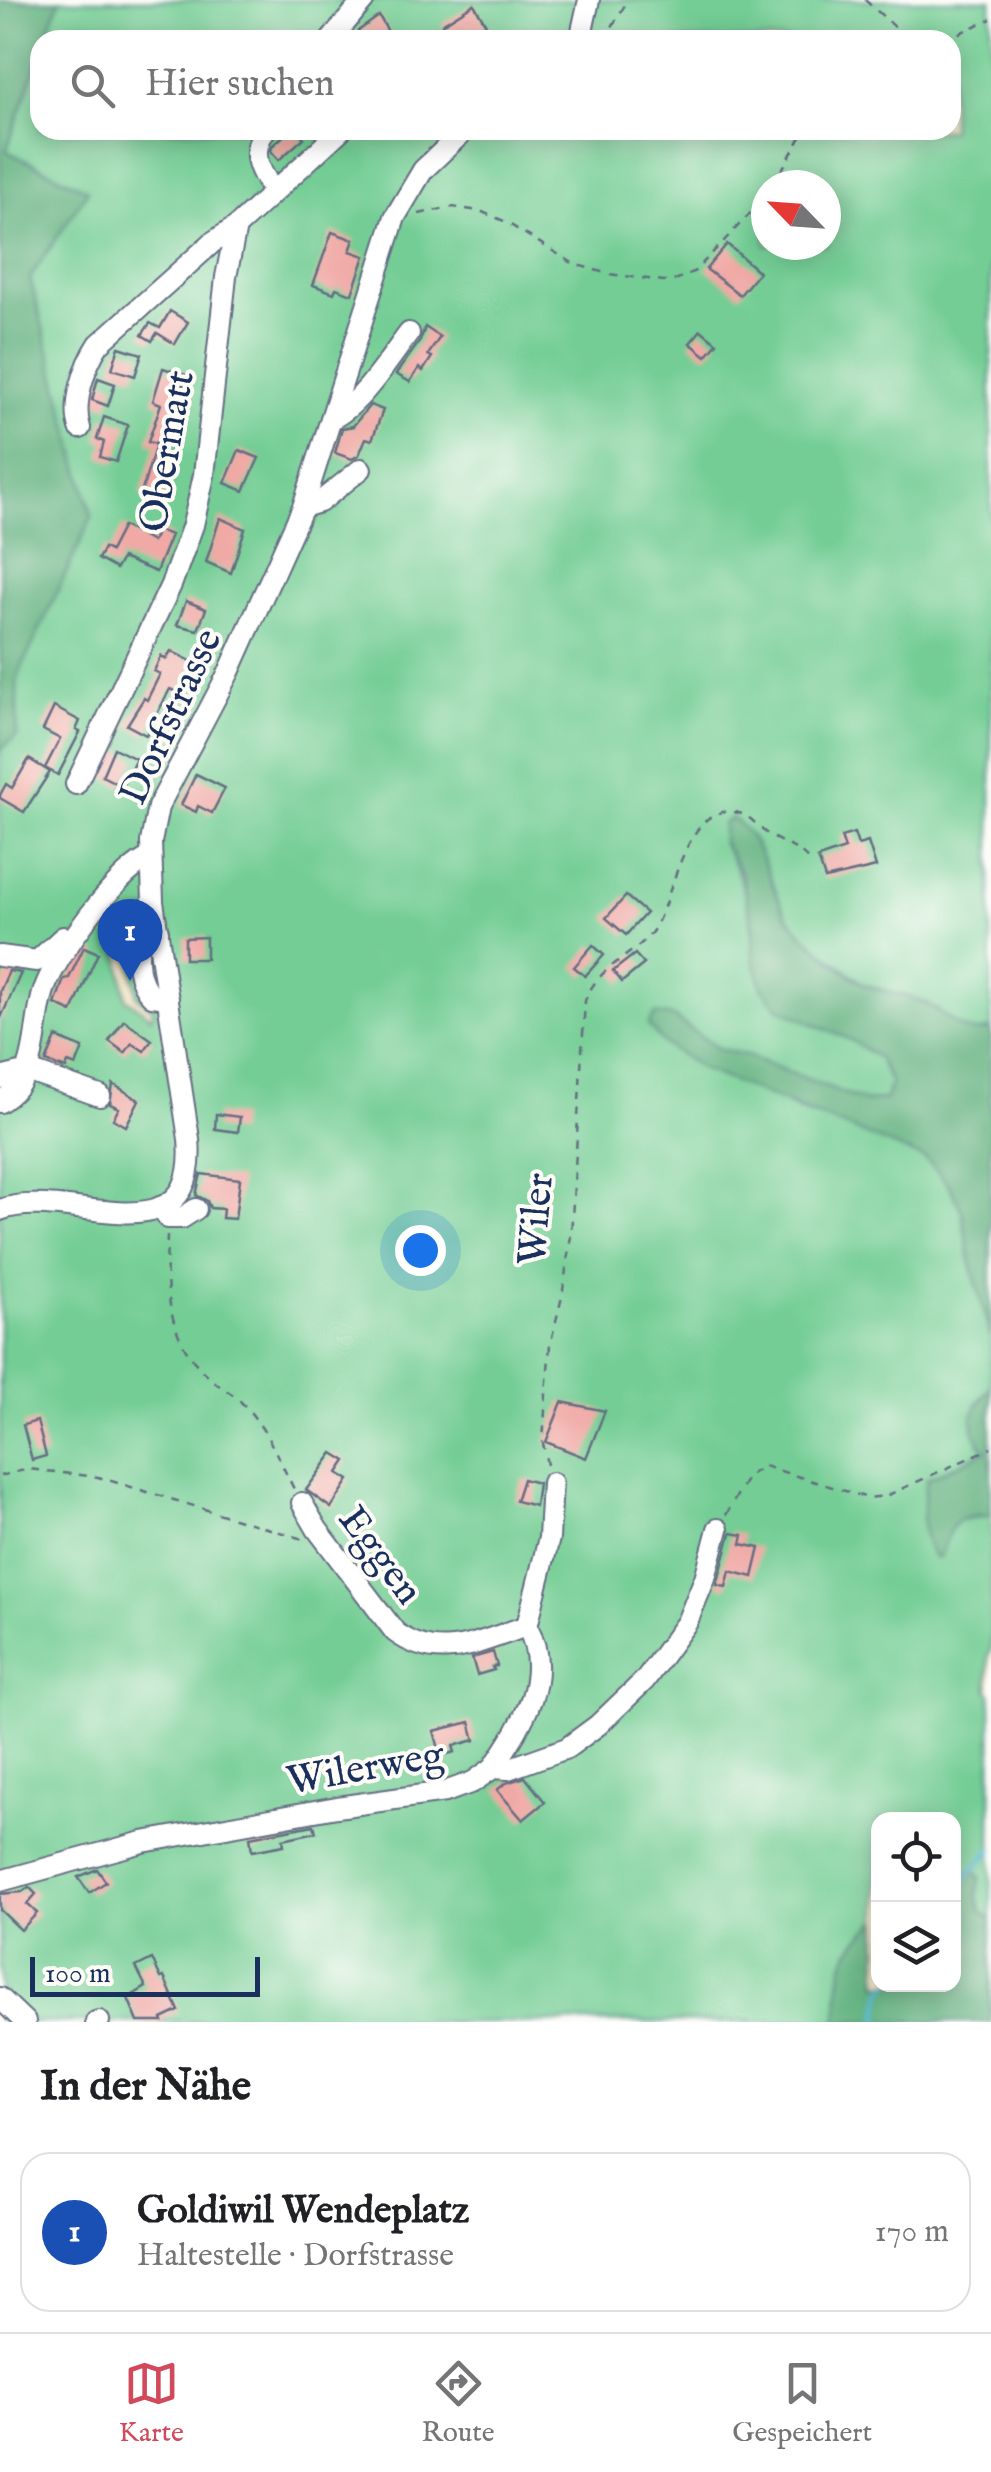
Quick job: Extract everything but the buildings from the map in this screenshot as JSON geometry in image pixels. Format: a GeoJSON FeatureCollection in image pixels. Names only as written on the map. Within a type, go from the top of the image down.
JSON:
{"type":"FeatureCollection","features":[{"type":"Feature","properties":{"kind":"street"},"geometry":{"type":"LineString","coordinates":[[339,30],[364,0]]}},
{"type":"Feature","properties":{"kind":"street"},"geometry":{"type":"LineString","coordinates":[[582,30],[589,0]]}},
{"type":"Feature","properties":{"kind":"street"},"geometry":{"type":"LineString","coordinates":[[259,140],[256,162],[273,191]]}},
{"type":"Feature","properties":{"kind":"street","name":"Obermatt"},"geometry":{"type":"LineString","coordinates":[[80,428],[77,407],[100,344],[330,140]]}},
{"type":"Feature","properties":{"kind":"street","name":"Dorfstrasse"},"geometry":{"type":"LineString","coordinates":[[164,1213],[188,1170],[190,1151],[158,931],[150,858],[154,824],[165,791],[229,672],[303,507],[394,217],[423,170],[453,140]]}},
{"type":"Feature","properties":{"kind":"street","name":"Obermatt"},"geometry":{"type":"LineString","coordinates":[[76,784],[171,585],[190,535],[204,475],[226,277],[236,227]]}},
{"type":"Feature","properties":{"kind":"street"},"geometry":{"type":"LineString","coordinates":[[332,419],[357,398],[408,333]]}},
{"type":"Feature","properties":{"kind":"street"},"geometry":{"type":"LineString","coordinates":[[303,507],[332,494],[361,469]]}},
{"type":"Feature","properties":{"kind":"street"},"geometry":{"type":"LineString","coordinates":[[0,1102],[20,1086],[28,1072],[45,986],[76,934],[129,870],[150,858]]}},
{"type":"Feature","properties":{"kind":"street"},"geometry":{"type":"LineString","coordinates":[[0,956],[38,960],[64,937],[76,934]]}},
{"type":"Feature","properties":{"kind":"street"},"geometry":{"type":"LineString","coordinates":[[0,1078],[28,1072],[100,1096]]}},
{"type":"Feature","properties":{"kind":"street"},"geometry":{"type":"LineString","coordinates":[[0,1210],[41,1202],[182,1218],[196,1209]]}},
{"type":"Feature","properties":{"kind":"street"},"geometry":{"type":"LineString","coordinates":[[492,1768],[533,1700],[539,1672],[535,1642],[526,1626],[549,1538],[552,1483]]}},
{"type":"Feature","properties":{"kind":"street","name":"Eggen"},"geometry":{"type":"LineString","coordinates":[[302,1503],[395,1632],[410,1643],[431,1650],[462,1647],[526,1626]]}},
{"type":"Feature","properties":{"kind":"street","name":"Wilerweg"},"geometry":{"type":"LineString","coordinates":[[0,1882],[143,1842],[445,1792],[472,1782],[492,1768],[508,1769],[568,1748],[645,1680],[686,1622],[697,1601],[718,1529]]}},
{"type":"Feature","properties":{"kind":"street"},"geometry":{"type":"LineString","coordinates":[[0,1998],[25,2022]]}},
{"type":"Feature","properties":{"kind":"path"},"geometry":{"type":"LineString","coordinates":[[610,30],[628,0]]}},
{"type":"Feature","properties":{"kind":"path"},"geometry":{"type":"LineString","coordinates":[[865,0],[898,30]]}},
{"type":"Feature","properties":{"kind":"path"},"geometry":{"type":"LineString","coordinates":[[961,32],[991,18]]}},
{"type":"Feature","properties":{"kind":"path"},"geometry":{"type":"LineString","coordinates":[[781,170],[798,140]]}},
{"type":"Feature","properties":{"kind":"path"},"geometry":{"type":"LineString","coordinates":[[412,219],[441,207],[480,211],[504,221],[574,264],[609,274],[671,282],[695,271],[751,212]]}},
{"type":"Feature","properties":{"kind":"path","name":"Wiler"},"geometry":{"type":"LineString","coordinates":[[552,1483],[543,1443],[546,1394],[550,1345],[571,1236],[585,1001],[591,984],[610,964],[649,936],[663,913],[677,864],[691,839],[709,819],[726,812],[742,814],[769,836],[802,851],[810,862]]}},
{"type":"Feature","properties":{"kind":"path"},"geometry":{"type":"LineString","coordinates":[[164,1213],[166,1264],[179,1342],[259,1424],[302,1503]]}},
{"type":"Feature","properties":{"kind":"path"},"geometry":{"type":"LineString","coordinates":[[718,1529],[748,1476],[764,1466],[868,1498],[886,1496],[991,1448]]}},
{"type":"Feature","properties":{"kind":"path"},"geometry":{"type":"LineString","coordinates":[[0,1476],[28,1469],[98,1477],[297,1538],[327,1542]]}},
{"type":"Feature","properties":{"kind":"green space"},"geometry":{"type":"Polygon","coordinates":[[[0,0],[60,0],[49,30],[30,30],[30,83],[6,151],[88,190],[30,278],[92,517],[17,678],[17,736],[0,750],[0,0]]]}},
{"type":"Feature","properties":{"kind":"green space"},"geometry":{"type":"Polygon","coordinates":[[[59,0],[991,0],[991,1029],[978,1034],[953,1025],[927,1003],[864,984],[801,934],[785,913],[752,838],[723,843],[746,899],[753,958],[812,1024],[851,1040],[878,1058],[891,1083],[886,1100],[866,1102],[745,1055],[719,1049],[672,1017],[655,1015],[798,1110],[847,1125],[926,1159],[949,1185],[962,1211],[991,1337],[991,1386],[976,1405],[987,1450],[927,1479],[943,1549],[955,1521],[991,1515],[991,1918],[981,1911],[977,1894],[980,1877],[973,1870],[961,1874],[961,1812],[871,1812],[871,1927],[855,1944],[844,1965],[837,2022],[0,2022],[0,750],[17,736],[17,678],[92,517],[30,278],[88,190],[6,152],[30,84],[30,140],[961,140],[961,30],[48,30],[59,0]],[[147,911],[115,927],[126,998],[151,1017],[154,1010],[137,996],[128,936],[149,923],[147,911]]]}},
{"type":"Feature","properties":{"kind":"green space"},"geometry":{"type":"Polygon","coordinates":[[[732,818],[758,849],[788,917],[835,963],[864,984],[923,1002],[962,1028],[991,1029],[991,1337],[962,1211],[949,1185],[926,1159],[702,1069],[663,1043],[648,1025],[655,1014],[673,1017],[719,1049],[745,1055],[866,1102],[886,1099],[891,1083],[878,1058],[851,1040],[778,1008],[762,987],[753,958],[753,928],[741,873],[723,843],[723,824],[732,818]]]}},
{"type":"Feature","properties":{"kind":"green space"},"geometry":{"type":"Polygon","coordinates":[[[991,1386],[991,1515],[960,1519],[940,1558],[935,1558],[924,1531],[927,1479],[986,1451],[972,1425],[979,1403],[991,1386]]]}},
{"type":"Feature","properties":{"kind":"green space"},"geometry":{"type":"Polygon","coordinates":[[[973,1870],[980,1878],[977,1894],[981,1911],[991,1918],[991,2022],[837,2022],[844,1965],[855,1944],[871,1926],[871,1992],[961,1992],[961,1874],[973,1870]]]}},
{"type":"Feature","properties":{"kind":"waterway"},"geometry":{"type":"LineString","coordinates":[[955,1902],[959,1885],[991,1850]]}},
{"type":"Feature","properties":{"kind":"waterway"},"geometry":{"type":"LineString","coordinates":[[878,2022],[882,1992]]}},
{"type":"Feature","properties":{"kind":"waterway"},"geometry":{"type":"LineString","coordinates":[[0,2017],[4,2022]]}},
{"type":"Feature","properties":{"kind":"place","name":"Goldiwil Wendeplatz"},"geometry":{"type":"Point","coordinates":[130,981]}}]}
